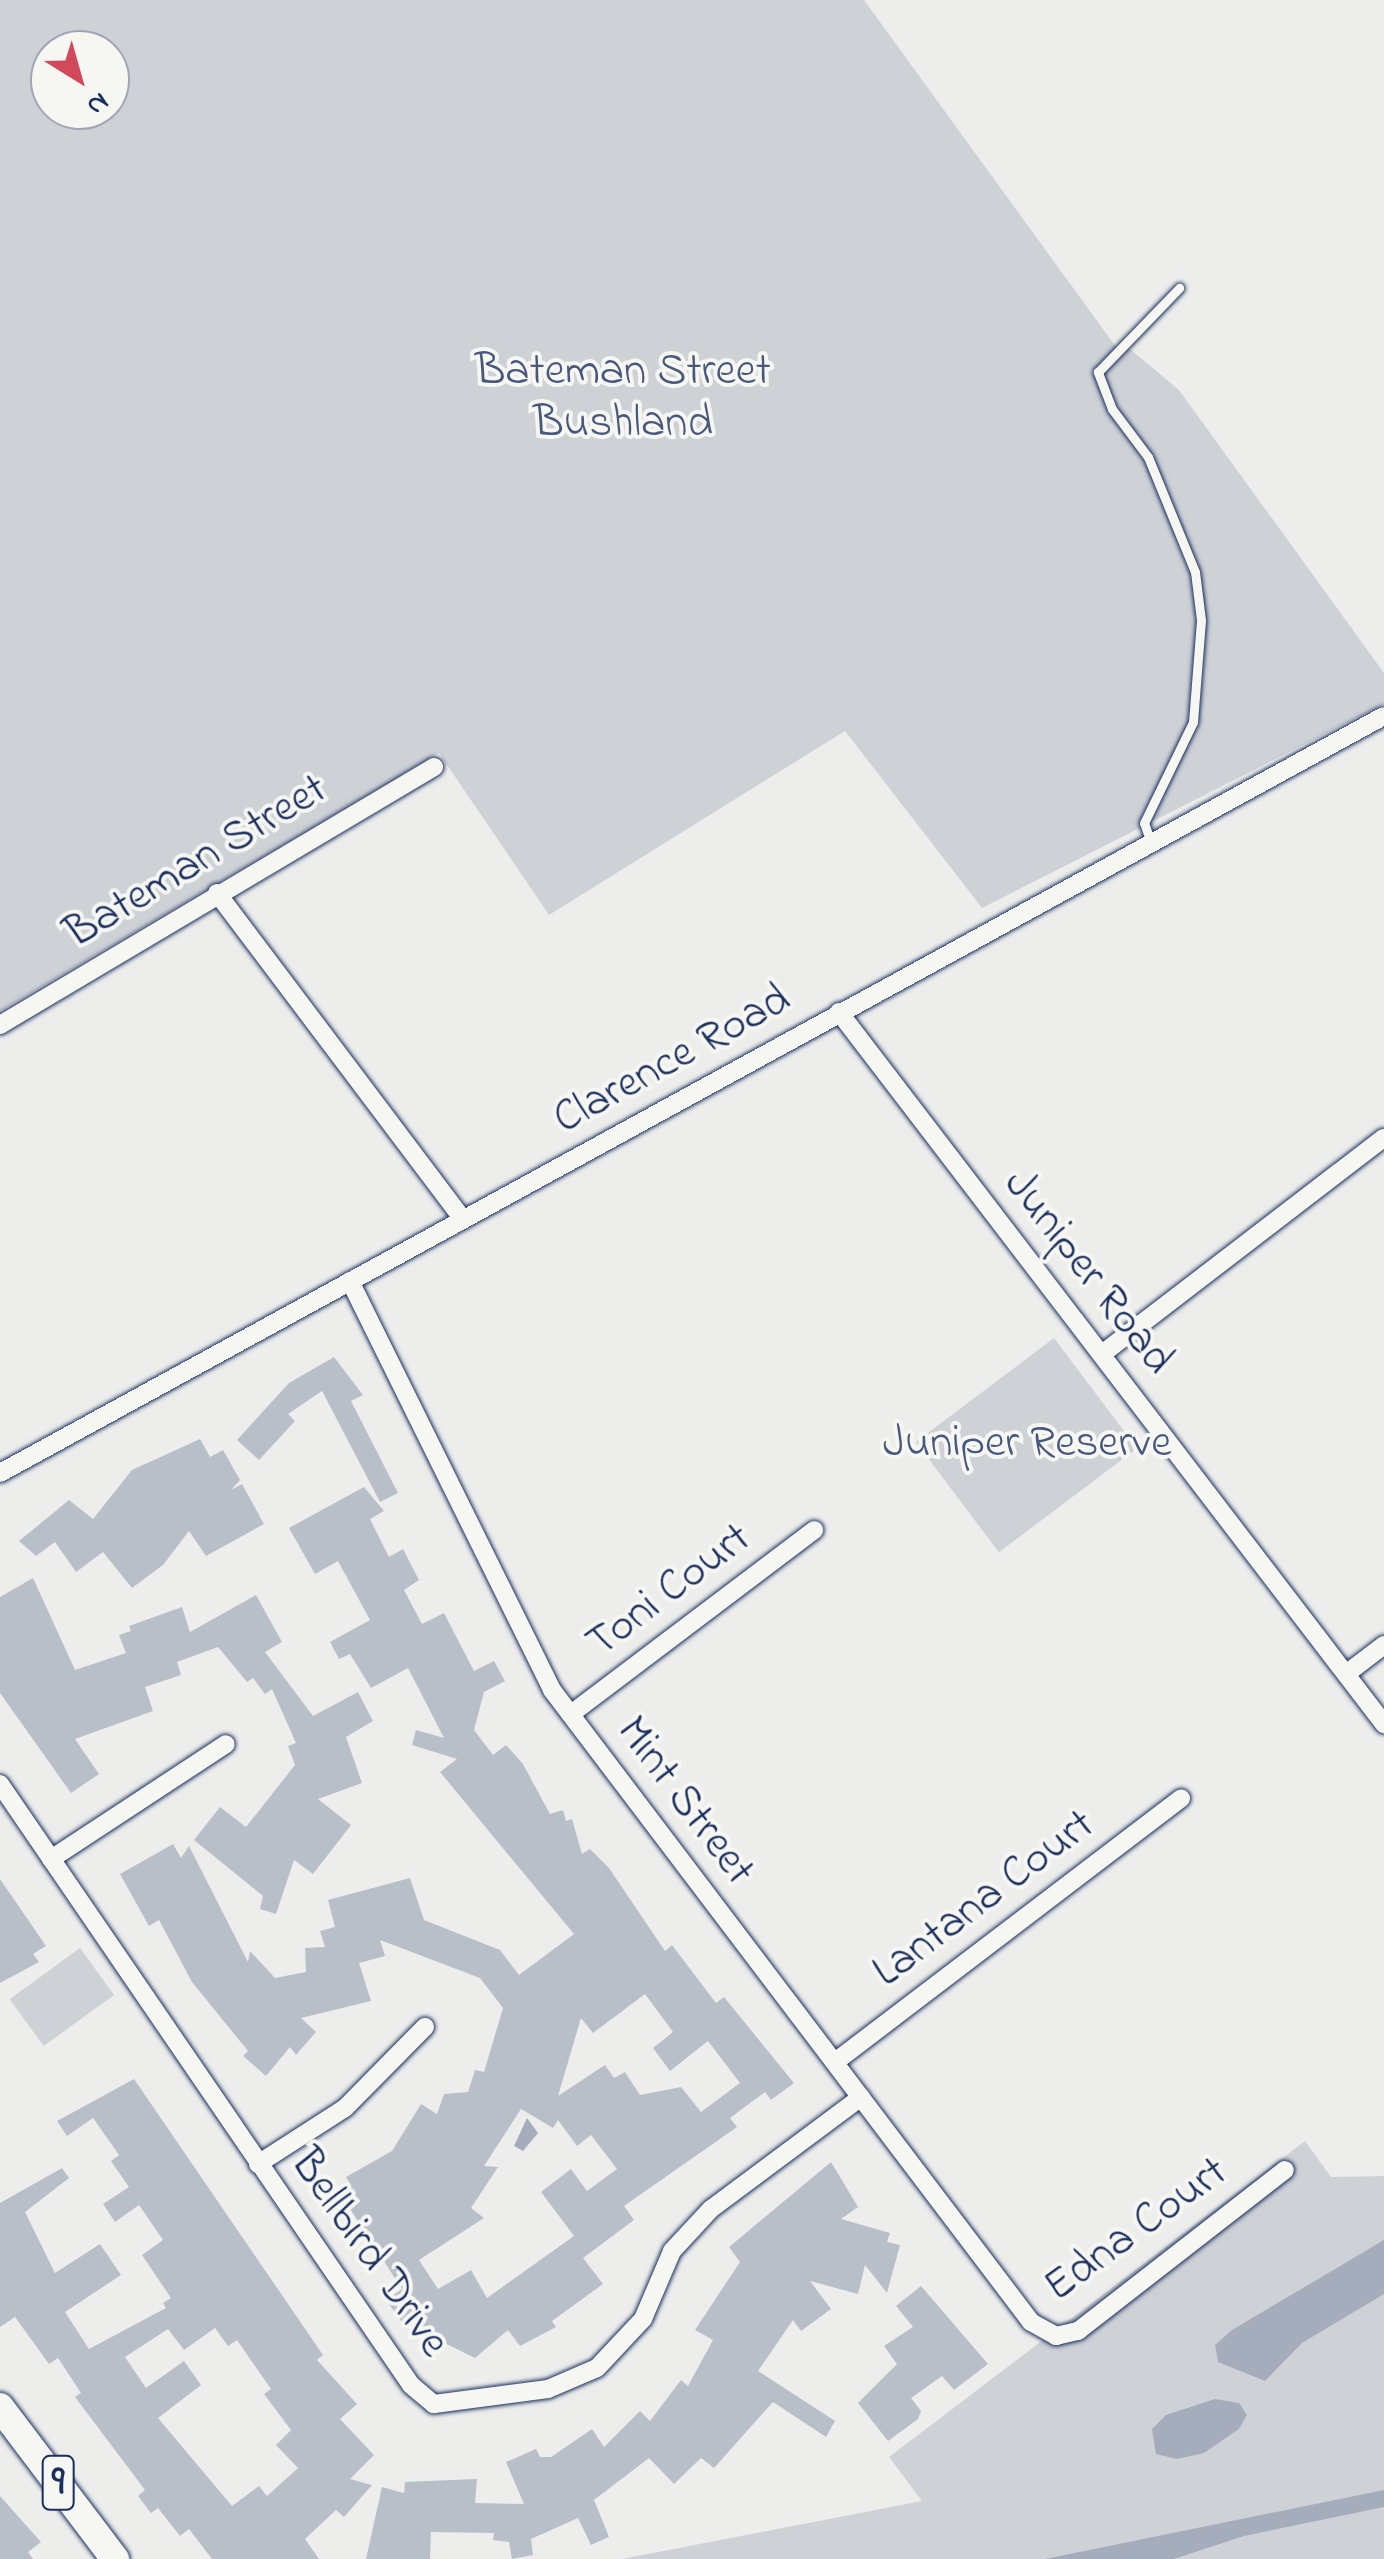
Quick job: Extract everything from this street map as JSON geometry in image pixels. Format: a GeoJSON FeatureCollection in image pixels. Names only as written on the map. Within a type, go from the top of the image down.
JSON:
{"type":"FeatureCollection","features":[{"type":"Feature","properties":{"kind":"main road","name":"9"},"geometry":{"type":"LineString","coordinates":[[0,2407],[115,2559]]}},
{"type":"Feature","properties":{"kind":"street","name":"Clarence Road"},"geometry":{"type":"LineString","coordinates":[[0,1472],[1150,840],[1384,716]]}},
{"type":"Feature","properties":{"kind":"street","name":"Bateman Street"},"geometry":{"type":"LineString","coordinates":[[0,1025],[434,767]]}},
{"type":"Feature","properties":{"kind":"street"},"geometry":{"type":"LineString","coordinates":[[217,893],[462,1220]]}},
{"type":"Feature","properties":{"kind":"street","name":"Juniper Road"},"geometry":{"type":"LineString","coordinates":[[839,1012],[1384,1724]]}},
{"type":"Feature","properties":{"kind":"street"},"geometry":{"type":"LineString","coordinates":[[1102,1354],[1384,1138]]}},
{"type":"Feature","properties":{"kind":"street","name":"Mint Street"},"geometry":{"type":"LineString","coordinates":[[350,1281],[552,1690],[1031,2322]]}},
{"type":"Feature","properties":{"kind":"street","name":"Toni Court"},"geometry":{"type":"LineString","coordinates":[[571,1714],[814,1530]]}},
{"type":"Feature","properties":{"kind":"street"},"geometry":{"type":"LineString","coordinates":[[1346,1674],[1384,1645]]}},
{"type":"Feature","properties":{"kind":"street"},"geometry":{"type":"LineString","coordinates":[[52,1859],[226,1744]]}},
{"type":"Feature","properties":{"kind":"street","name":"Bellbird Drive"},"geometry":{"type":"LineString","coordinates":[[0,1784],[411,2385],[434,2404],[476,2402],[548,2389],[597,2368],[644,2319],[672,2251],[711,2210],[861,2097]]}},
{"type":"Feature","properties":{"kind":"street","name":"Lantana Court"},"geometry":{"type":"LineString","coordinates":[[835,2062],[1181,1798]]}},
{"type":"Feature","properties":{"kind":"street"},"geometry":{"type":"LineString","coordinates":[[258,2164],[345,2108],[426,2027]]}},
{"type":"Feature","properties":{"kind":"street","name":"Edna Court"},"geometry":{"type":"LineString","coordinates":[[1031,2322],[1056,2336],[1078,2331],[1285,2170]]}},
{"type":"Feature","properties":{"kind":"lane"},"geometry":{"type":"LineString","coordinates":[[1150,840],[1144,823],[1193,722],[1200,685],[1199,604],[1195,572],[1148,457],[1112,409],[1098,372],[1179,288]]}},
{"type":"Feature","properties":{"kind":"green space","name":"Bateman Street Bushland"},"geometry":{"type":"Polygon","coordinates":[[[0,0],[864,0],[1119,351],[1130,349],[1179,390],[1384,673],[1384,704],[982,908],[845,731],[549,915],[439,753],[0,1011],[0,0]]]}},
{"type":"Feature","properties":{"kind":"green space","name":"Juniper Reserve"},"geometry":{"type":"Polygon","coordinates":[[[1054,1338],[1137,1448],[999,1552],[916,1442],[1054,1338]]]}},
{"type":"Feature","properties":{"kind":"green space"},"geometry":{"type":"Polygon","coordinates":[[[80,1948],[114,1995],[44,2046],[10,1999],[80,1948]]]}},
{"type":"Feature","properties":{"kind":"green space"},"geometry":{"type":"Polygon","coordinates":[[[1305,2141],[1331,2177],[1384,2176],[1384,2559],[622,2559],[922,2501],[889,2457],[1305,2141]]]}},
{"type":"Feature","properties":{"kind":"water"},"geometry":{"type":"Polygon","coordinates":[[[527,2118],[538,2133],[523,2151],[514,2146],[527,2118]]]}},
{"type":"Feature","properties":{"kind":"water"},"geometry":{"type":"Polygon","coordinates":[[[1384,2240],[1384,2294],[1302,2343],[1265,2381],[1218,2362],[1215,2345],[1232,2330],[1384,2240]]]}},
{"type":"Feature","properties":{"kind":"water"},"geometry":{"type":"Polygon","coordinates":[[[1215,2399],[1239,2403],[1247,2415],[1239,2429],[1204,2453],[1177,2459],[1156,2454],[1152,2429],[1166,2415],[1215,2399]]]}},
{"type":"Feature","properties":{"kind":"water"},"geometry":{"type":"Polygon","coordinates":[[[1384,2490],[1384,2507],[1244,2536],[1174,2559],[1045,2559],[1384,2490]]]}},
{"type":"Feature","properties":{"kind":"building"},"geometry":{"type":"Polygon","coordinates":[[[334,1357],[363,1395],[351,1401],[398,1493],[380,1502],[322,1391],[288,1414],[295,1421],[259,1460],[237,1440],[289,1383],[334,1357]]]}},
{"type":"Feature","properties":{"kind":"building"},"geometry":{"type":"Polygon","coordinates":[[[200,1439],[210,1457],[223,1450],[240,1480],[231,1490],[242,1484],[264,1524],[206,1556],[189,1531],[163,1565],[132,1588],[103,1552],[76,1572],[55,1542],[36,1556],[19,1541],[69,1500],[93,1519],[132,1470],[200,1439]]]}},
{"type":"Feature","properties":{"kind":"building"},"geometry":{"type":"Polygon","coordinates":[[[364,1487],[384,1511],[370,1519],[389,1557],[403,1549],[419,1580],[404,1590],[422,1624],[444,1613],[474,1671],[494,1661],[505,1681],[484,1692],[474,1730],[493,1755],[506,1745],[523,1764],[550,1814],[563,1810],[566,1821],[572,1819],[582,1854],[590,1849],[609,1868],[665,1951],[672,1945],[716,2003],[724,1997],[794,2083],[771,2100],[765,2092],[730,2118],[737,2127],[624,2206],[634,2220],[583,2258],[603,2284],[552,2321],[556,2327],[520,2346],[508,2330],[475,2358],[402,2322],[386,2300],[402,2289],[339,2192],[351,2185],[346,2177],[392,2151],[421,2104],[437,2114],[444,2094],[468,2092],[475,2070],[484,2072],[503,2008],[480,1978],[380,1940],[385,1956],[359,1963],[371,2001],[301,2018],[316,2032],[296,2055],[290,2047],[266,2076],[243,2056],[248,2051],[192,1982],[159,1920],[149,1926],[120,1874],[173,1844],[181,1858],[189,1846],[248,1962],[250,1951],[275,1978],[306,1972],[305,1948],[325,1947],[320,1931],[335,1927],[328,1900],[410,1878],[424,1920],[500,1950],[519,1975],[574,1934],[440,1772],[457,1759],[412,1745],[416,1730],[444,1738],[408,1668],[371,1688],[350,1654],[339,1659],[330,1642],[370,1620],[338,1561],[315,1574],[289,1528],[364,1487]],[[645,1994],[593,2033],[581,2018],[558,2096],[605,2065],[614,2078],[625,2072],[640,2095],[681,2087],[701,2112],[740,2083],[708,2041],[670,2071],[653,2048],[673,2032],[645,1994]],[[521,2109],[484,2166],[498,2167],[471,2208],[484,2218],[419,2260],[438,2289],[471,2270],[487,2298],[574,2236],[541,2192],[571,2169],[587,2191],[617,2169],[591,2135],[577,2146],[558,2120],[553,2128],[521,2109]]]}},
{"type":"Feature","properties":{"kind":"building"},"geometry":{"type":"Polygon","coordinates":[[[33,1578],[75,1670],[126,1653],[119,1635],[131,1631],[129,1626],[182,1607],[190,1632],[256,1595],[282,1642],[265,1652],[313,1716],[358,1692],[373,1721],[346,1737],[362,1783],[318,1799],[351,1825],[313,1874],[294,1860],[276,1914],[260,1909],[263,1896],[194,1840],[220,1807],[246,1827],[295,1765],[288,1746],[296,1743],[272,1689],[265,1694],[253,1678],[247,1682],[218,1647],[177,1662],[181,1675],[145,1687],[153,1711],[75,1739],[99,1774],[71,1793],[0,1693],[0,1597],[33,1578]]]}},
{"type":"Feature","properties":{"kind":"building"},"geometry":{"type":"Polygon","coordinates":[[[0,1879],[46,1946],[33,1954],[39,1962],[0,1983],[0,1879]]]}},
{"type":"Feature","properties":{"kind":"building"},"geometry":{"type":"Polygon","coordinates":[[[134,2079],[323,2355],[317,2360],[357,2404],[340,2419],[374,2455],[350,2479],[372,2485],[344,2517],[336,2510],[305,2539],[319,2559],[212,2559],[189,2529],[180,2536],[158,2508],[151,2513],[138,2496],[145,2490],[75,2397],[81,2393],[58,2358],[49,2364],[15,2317],[0,2327],[0,2203],[62,2168],[69,2178],[25,2212],[55,2273],[100,2244],[121,2275],[65,2312],[89,2349],[166,2308],[163,2303],[171,2298],[142,2255],[163,2240],[139,2205],[115,2222],[103,2204],[129,2187],[111,2161],[119,2155],[93,2118],[67,2136],[57,2121],[134,2079]],[[215,2328],[184,2350],[168,2329],[125,2357],[146,2388],[184,2361],[201,2385],[158,2418],[232,2506],[259,2486],[267,2496],[298,2468],[276,2445],[291,2430],[264,2394],[271,2389],[237,2340],[228,2346],[215,2328]]]}},
{"type":"Feature","properties":{"kind":"building"},"geometry":{"type":"Polygon","coordinates":[[[831,2162],[858,2207],[841,2219],[890,2233],[887,2242],[900,2245],[887,2293],[865,2265],[858,2294],[810,2281],[831,2309],[801,2331],[793,2320],[758,2371],[835,2421],[826,2437],[773,2402],[714,2468],[701,2458],[674,2484],[649,2458],[594,2500],[609,2537],[591,2545],[578,2518],[531,2539],[533,2555],[512,2559],[509,2542],[493,2540],[494,2533],[431,2532],[430,2559],[366,2559],[382,2487],[404,2493],[405,2482],[477,2479],[475,2503],[524,2504],[506,2462],[536,2449],[540,2457],[551,2457],[592,2429],[604,2447],[640,2411],[650,2421],[681,2380],[688,2386],[713,2340],[695,2330],[740,2262],[729,2247],[831,2162]]]}},
{"type":"Feature","properties":{"kind":"building"},"geometry":{"type":"Polygon","coordinates":[[[921,2286],[988,2364],[954,2390],[942,2376],[911,2398],[921,2411],[918,2419],[888,2441],[858,2403],[897,2364],[884,2346],[913,2327],[896,2306],[921,2286]]]}},
{"type":"Feature","properties":{"kind":"building"},"geometry":{"type":"Polygon","coordinates":[[[0,2496],[41,2542],[28,2552],[33,2559],[0,2559],[0,2496]]]}}]}
